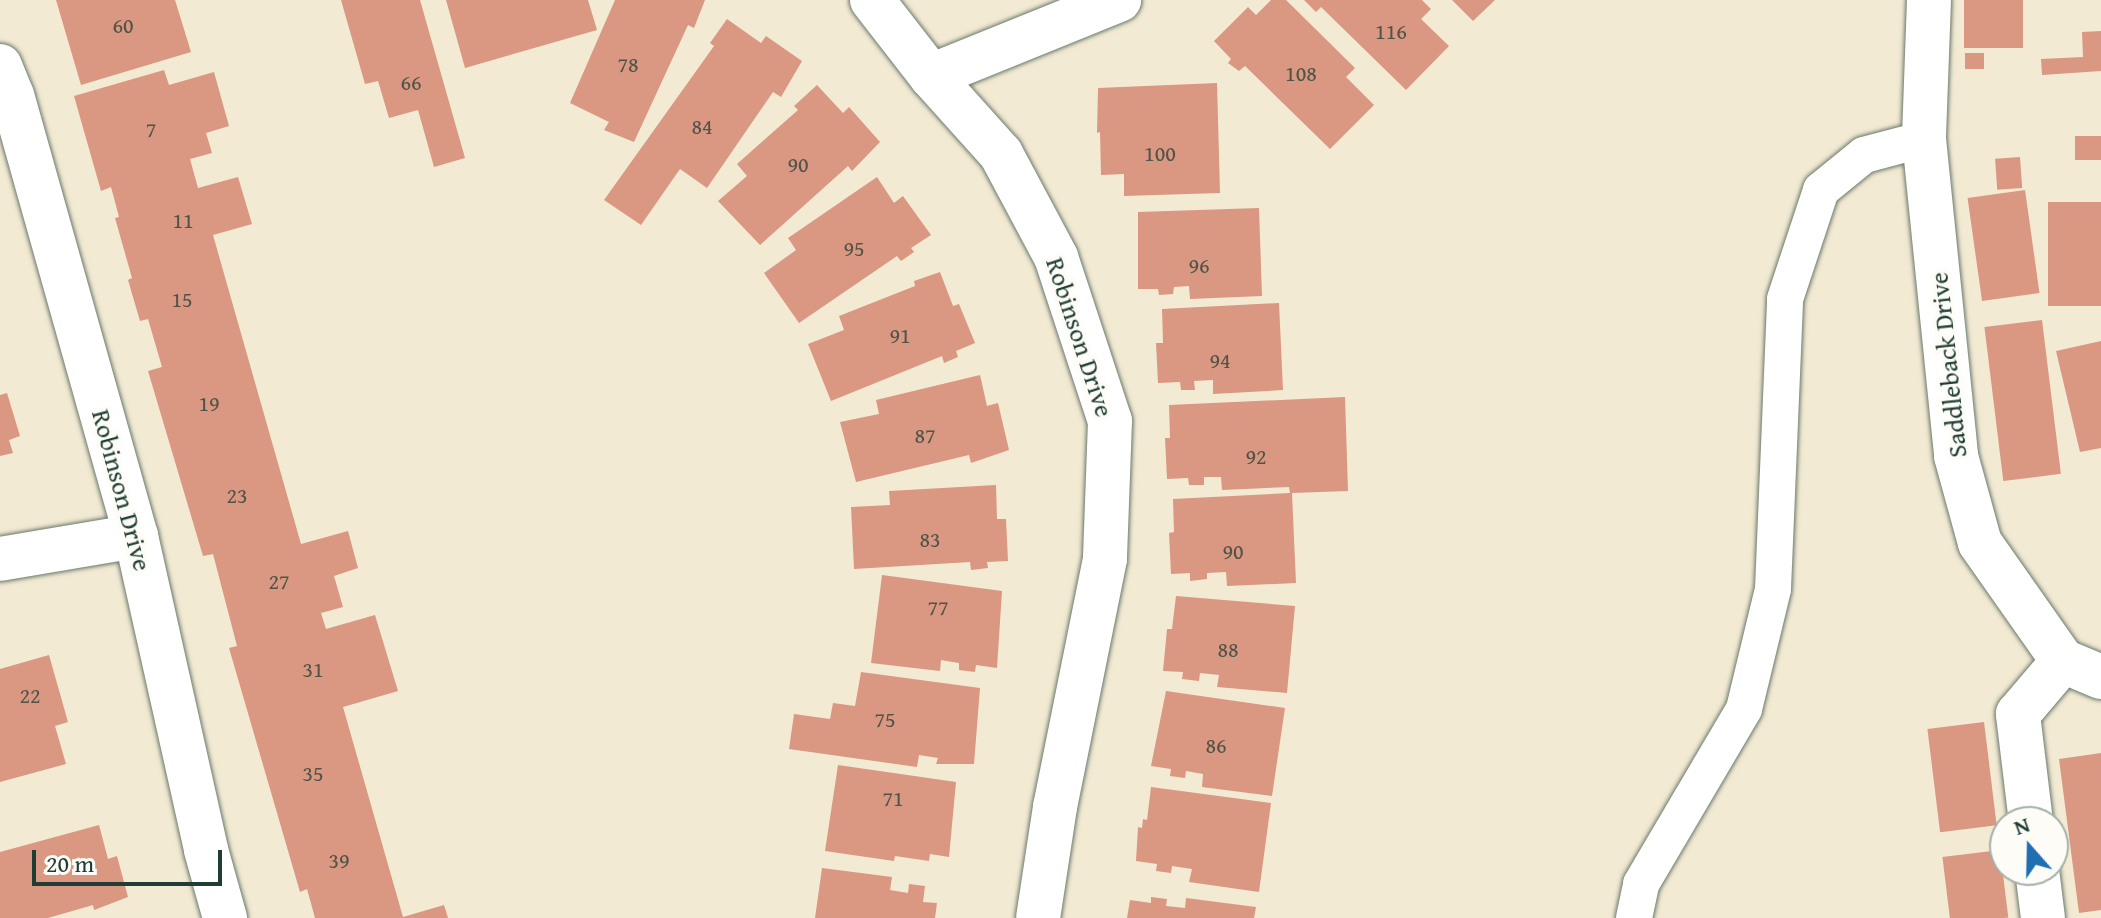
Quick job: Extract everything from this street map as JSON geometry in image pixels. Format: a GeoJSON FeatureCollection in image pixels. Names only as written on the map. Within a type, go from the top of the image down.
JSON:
{"type":"FeatureCollection","features":[{"type":"Feature","properties":{"kind":"street","name":"Robinson Drive"},"geometry":{"type":"LineString","coordinates":[[872,0],[931,76],[1001,154],[1056,257],[1110,421],[1105,559],[1058,792],[1038,918]]}},
{"type":"Feature","properties":{"kind":"street"},"geometry":{"type":"LineString","coordinates":[[931,76],[1119,0]]}},
{"type":"Feature","properties":{"kind":"street","name":"Saddleback Drive"},"geometry":{"type":"LineString","coordinates":[[1929,0],[1924,139],[1956,456],[1980,543],[2082,669]]}},
{"type":"Feature","properties":{"kind":"street","name":"Robinson Drive"},"geometry":{"type":"LineString","coordinates":[[0,66],[12,95],[136,536],[206,850],[225,918]]}},
{"type":"Feature","properties":{"kind":"street"},"geometry":{"type":"LineString","coordinates":[[0,559],[136,536]]}},
{"type":"Feature","properties":{"kind":"street"},"geometry":{"type":"LineString","coordinates":[[2029,806],[2018,714],[2082,669]]}},
{"type":"Feature","properties":{"kind":"street"},"geometry":{"type":"LineString","coordinates":[[2039,886],[2043,918]]}},
{"type":"Feature","properties":{"kind":"lane"},"geometry":{"type":"LineString","coordinates":[[1634,918],[1641,884],[1744,709],[1773,589],[1785,299],[1821,190],[1864,155],[1924,139]]}},
{"type":"Feature","properties":{"kind":"building"},"geometry":{"type":"Polygon","coordinates":[[[56,0],[175,0],[191,52],[81,85],[56,0]]]}},
{"type":"Feature","properties":{"kind":"building"},"geometry":{"type":"Polygon","coordinates":[[[341,0],[420,0],[465,158],[434,167],[418,110],[389,118],[378,81],[365,84],[341,0]]]}},
{"type":"Feature","properties":{"kind":"building"},"geometry":{"type":"Polygon","coordinates":[[[446,0],[588,0],[597,30],[465,68],[446,0]]]}},
{"type":"Feature","properties":{"kind":"building"},"geometry":{"type":"Polygon","coordinates":[[[615,0],[705,0],[694,28],[688,25],[634,142],[604,130],[609,122],[570,103],[615,0]]]}},
{"type":"Feature","properties":{"kind":"building"},"geometry":{"type":"Polygon","coordinates":[[[1271,0],[1286,0],[1355,68],[1346,77],[1374,105],[1330,149],[1245,66],[1239,71],[1228,63],[1231,59],[1214,41],[1248,7],[1256,15],[1271,0]]]}},
{"type":"Feature","properties":{"kind":"building"},"geometry":{"type":"Polygon","coordinates":[[[1304,0],[1422,0],[1431,9],[1421,19],[1449,46],[1406,90],[1321,7],[1316,12],[1304,0]]]}},
{"type":"Feature","properties":{"kind":"building"},"geometry":{"type":"Polygon","coordinates":[[[1452,0],[1495,0],[1473,21],[1452,0]]]}},
{"type":"Feature","properties":{"kind":"building"},"geometry":{"type":"Polygon","coordinates":[[[1964,0],[2023,0],[2023,48],[1964,48],[1964,0]]]}},
{"type":"Feature","properties":{"kind":"building"},"geometry":{"type":"Polygon","coordinates":[[[727,19],[761,43],[766,36],[802,61],[781,97],[773,92],[707,188],[680,169],[641,225],[604,200],[714,46],[710,43],[727,19]]]}},
{"type":"Feature","properties":{"kind":"building"},"geometry":{"type":"Polygon","coordinates":[[[2101,31],[2101,71],[2042,75],[2041,59],[2083,57],[2082,32],[2101,31]]]}},
{"type":"Feature","properties":{"kind":"building"},"geometry":{"type":"Polygon","coordinates":[[[1965,53],[1984,53],[1984,69],[1965,69],[1965,53]]]}},
{"type":"Feature","properties":{"kind":"building"},"geometry":{"type":"Polygon","coordinates":[[[164,70],[169,85],[214,72],[229,126],[206,133],[212,153],[190,159],[198,188],[238,177],[252,224],[213,235],[301,544],[348,531],[358,568],[334,576],[343,607],[321,613],[326,629],[375,615],[398,691],[343,707],[403,917],[444,905],[448,918],[315,918],[307,889],[300,892],[229,648],[237,646],[213,554],[203,556],[148,371],[162,367],[148,319],[140,321],[128,280],[132,278],[115,218],[119,217],[111,187],[101,191],[74,96],[164,70]]]}},
{"type":"Feature","properties":{"kind":"building"},"geometry":{"type":"Polygon","coordinates":[[[1217,83],[1220,193],[1124,196],[1124,174],[1101,175],[1100,132],[1097,133],[1098,88],[1217,83]]]}},
{"type":"Feature","properties":{"kind":"building"},"geometry":{"type":"Polygon","coordinates":[[[817,85],[843,113],[849,107],[880,142],[852,171],[848,166],[760,245],[718,201],[747,176],[737,164],[798,110],[794,106],[817,85]]]}},
{"type":"Feature","properties":{"kind":"building"},"geometry":{"type":"Polygon","coordinates":[[[2075,136],[2101,136],[2101,160],[2075,160],[2075,136]]]}},
{"type":"Feature","properties":{"kind":"building"},"geometry":{"type":"Polygon","coordinates":[[[2020,157],[2022,188],[1997,190],[1995,159],[2020,157]]]}},
{"type":"Feature","properties":{"kind":"building"},"geometry":{"type":"Polygon","coordinates":[[[877,177],[894,203],[903,196],[931,235],[911,248],[914,252],[901,261],[897,256],[799,323],[764,273],[796,250],[788,238],[877,177]]]}},
{"type":"Feature","properties":{"kind":"building"},"geometry":{"type":"Polygon","coordinates":[[[2025,190],[2039,293],[1982,301],[1968,198],[2025,190]]]}},
{"type":"Feature","properties":{"kind":"building"},"geometry":{"type":"Polygon","coordinates":[[[2048,202],[2101,202],[2101,306],[2048,306],[2048,202]]]}},
{"type":"Feature","properties":{"kind":"building"},"geometry":{"type":"Polygon","coordinates":[[[1259,208],[1262,296],[1190,299],[1189,286],[1174,287],[1173,294],[1159,295],[1158,289],[1138,289],[1138,212],[1259,208]]]}},
{"type":"Feature","properties":{"kind":"building"},"geometry":{"type":"Polygon","coordinates":[[[940,272],[953,306],[959,304],[975,343],[956,351],[958,357],[944,363],[942,356],[831,401],[808,344],[844,330],[839,316],[915,286],[914,281],[940,272]]]}},
{"type":"Feature","properties":{"kind":"building"},"geometry":{"type":"Polygon","coordinates":[[[1279,303],[1283,390],[1213,394],[1213,380],[1194,381],[1195,390],[1181,390],[1180,382],[1158,383],[1156,343],[1163,343],[1162,309],[1279,303]]]}},
{"type":"Feature","properties":{"kind":"building"},"geometry":{"type":"Polygon","coordinates":[[[2042,320],[2061,474],[2003,481],[1984,327],[2042,320]]]}},
{"type":"Feature","properties":{"kind":"building"},"geometry":{"type":"Polygon","coordinates":[[[2101,341],[2101,448],[2080,452],[2056,351],[2101,341]]]}},
{"type":"Feature","properties":{"kind":"building"},"geometry":{"type":"Polygon","coordinates":[[[980,375],[987,406],[998,403],[1009,450],[971,463],[969,455],[856,482],[840,422],[879,414],[876,400],[980,375]]]}},
{"type":"Feature","properties":{"kind":"building"},"geometry":{"type":"Polygon","coordinates":[[[7,393],[20,436],[9,440],[13,453],[0,456],[0,395],[7,393]]]}},
{"type":"Feature","properties":{"kind":"building"},"geometry":{"type":"Polygon","coordinates":[[[1345,397],[1348,491],[1292,493],[1296,583],[1227,586],[1226,572],[1207,573],[1207,579],[1190,581],[1190,573],[1171,574],[1169,533],[1174,532],[1173,499],[1290,493],[1289,487],[1222,490],[1221,477],[1204,477],[1204,485],[1189,485],[1188,478],[1167,479],[1165,438],[1170,438],[1169,405],[1345,397]]]}},
{"type":"Feature","properties":{"kind":"building"},"geometry":{"type":"Polygon","coordinates":[[[996,485],[997,519],[1006,519],[1008,561],[987,562],[988,568],[971,570],[970,562],[854,569],[851,507],[890,505],[889,491],[996,485]]]}},
{"type":"Feature","properties":{"kind":"building"},"geometry":{"type":"Polygon","coordinates":[[[882,575],[1002,591],[997,668],[976,665],[975,672],[959,670],[959,663],[941,660],[940,671],[871,663],[882,575]]]}},
{"type":"Feature","properties":{"kind":"building"},"geometry":{"type":"Polygon","coordinates":[[[1176,596],[1295,606],[1287,693],[1217,687],[1219,675],[1200,673],[1199,681],[1182,679],[1183,672],[1163,671],[1167,629],[1172,629],[1176,596]]]}},
{"type":"Feature","properties":{"kind":"building"},"geometry":{"type":"Polygon","coordinates":[[[49,655],[68,722],[55,726],[66,764],[0,782],[0,669],[49,655]]]}},
{"type":"Feature","properties":{"kind":"building"},"geometry":{"type":"Polygon","coordinates":[[[861,672],[980,688],[974,764],[936,764],[938,758],[919,755],[917,767],[789,749],[794,714],[830,719],[833,703],[855,706],[861,672]]]}},
{"type":"Feature","properties":{"kind":"building"},"geometry":{"type":"Polygon","coordinates":[[[1166,691],[1285,708],[1272,796],[1202,787],[1203,774],[1186,771],[1185,778],[1170,776],[1171,769],[1151,766],[1166,691]]]}},
{"type":"Feature","properties":{"kind":"building"},"geometry":{"type":"Polygon","coordinates":[[[1984,722],[1994,806],[1989,806],[1989,826],[1940,832],[1927,729],[1984,722]]]}},
{"type":"Feature","properties":{"kind":"building"},"geometry":{"type":"Polygon","coordinates":[[[2101,753],[2101,910],[2079,913],[2069,836],[2069,806],[2065,806],[2059,759],[2101,753]]]}},
{"type":"Feature","properties":{"kind":"building"},"geometry":{"type":"Polygon","coordinates":[[[838,765],[956,782],[949,857],[930,854],[929,861],[895,856],[894,861],[825,851],[838,765]]]}},
{"type":"Feature","properties":{"kind":"building"},"geometry":{"type":"Polygon","coordinates":[[[1151,787],[1271,803],[1259,892],[1189,882],[1192,869],[1172,866],[1171,873],[1156,871],[1157,864],[1136,861],[1138,827],[1142,828],[1143,819],[1147,820],[1151,787]]]}},
{"type":"Feature","properties":{"kind":"building"},"geometry":{"type":"Polygon","coordinates":[[[99,825],[108,859],[117,856],[128,897],[94,910],[93,905],[48,918],[0,918],[0,852],[99,825]]]}},
{"type":"Feature","properties":{"kind":"building"},"geometry":{"type":"Polygon","coordinates":[[[1989,851],[1989,886],[2004,886],[2008,917],[1950,918],[1942,857],[1989,851]]]}},
{"type":"Feature","properties":{"kind":"building"},"geometry":{"type":"Polygon","coordinates":[[[822,868],[892,877],[890,890],[908,893],[909,884],[925,886],[923,902],[937,903],[935,918],[815,918],[822,868]]]}},
{"type":"Feature","properties":{"kind":"building"},"geometry":{"type":"Polygon","coordinates":[[[1151,897],[1167,899],[1166,906],[1185,908],[1186,898],[1256,907],[1254,918],[1127,918],[1130,900],[1151,903],[1151,897]]]}}]}
